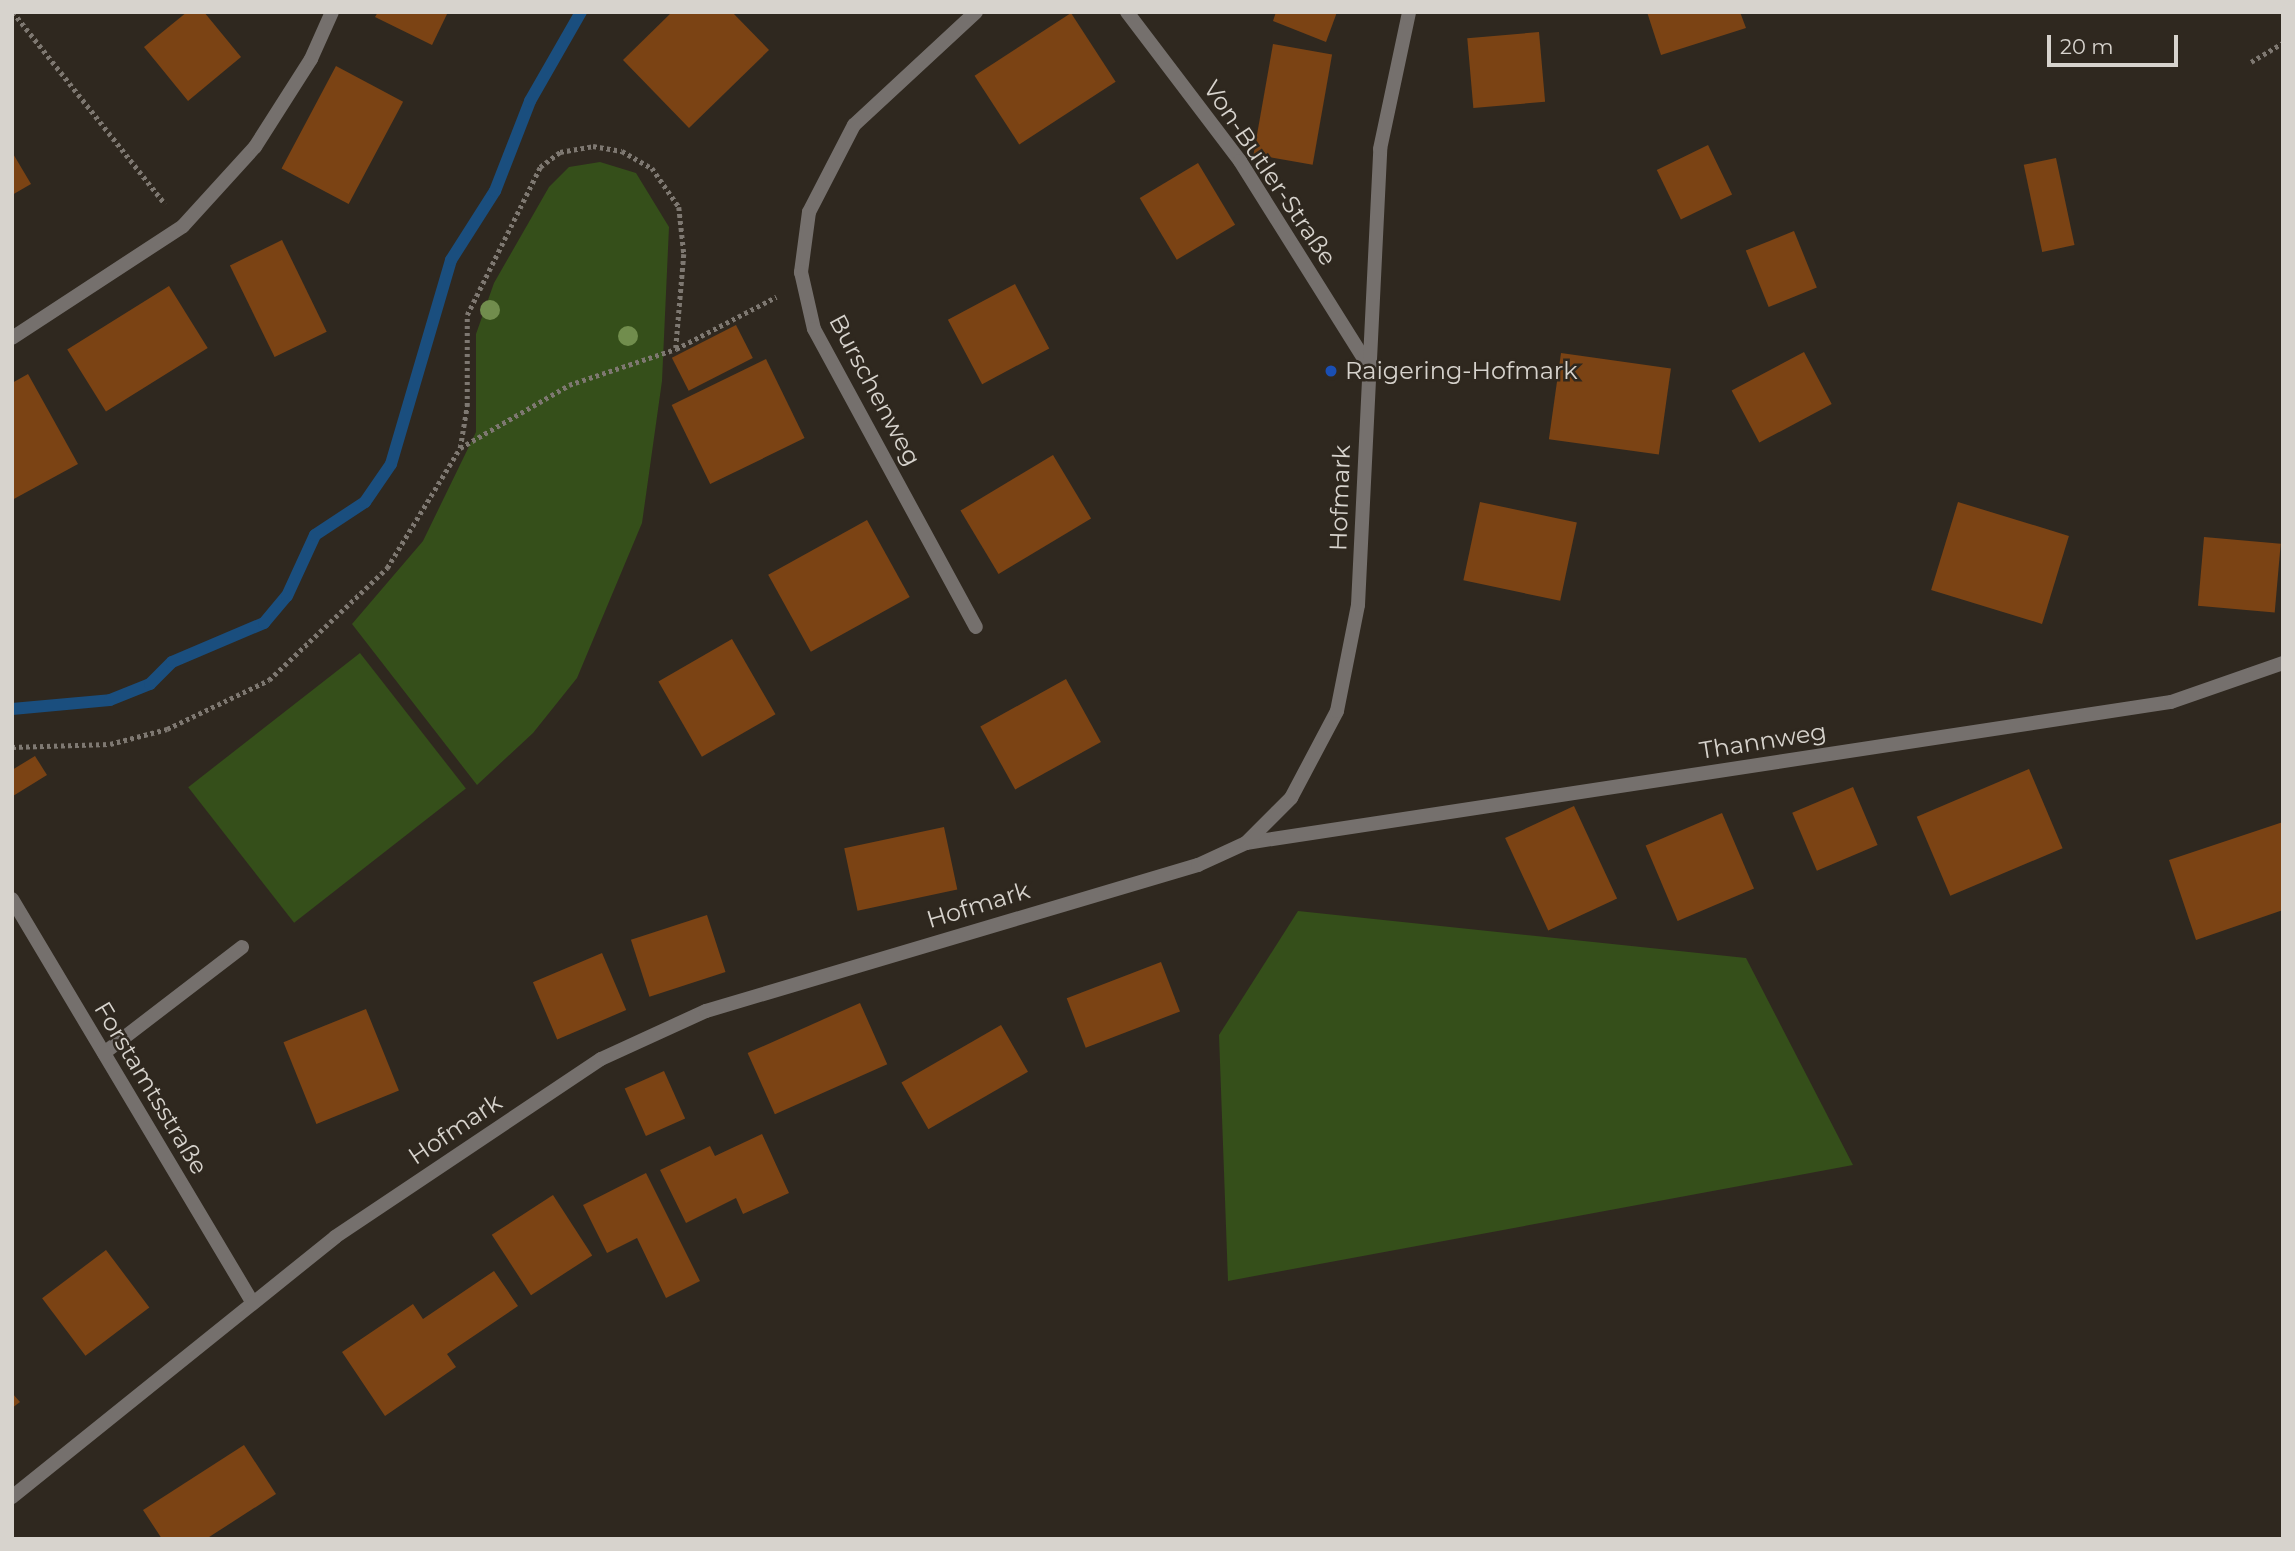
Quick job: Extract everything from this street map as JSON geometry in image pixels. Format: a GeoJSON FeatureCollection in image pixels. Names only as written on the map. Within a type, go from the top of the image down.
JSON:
{"type":"FeatureCollection","features":[{"type":"Feature","properties":{"kind":"street"},"geometry":{"type":"LineString","coordinates":[[12,338],[183,226],[255,147],[312,59],[332,12]]}},
{"type":"Feature","properties":{"kind":"street","name":"Burschenweg"},"geometry":{"type":"LineString","coordinates":[[976,12],[854,125],[809,212],[802,284],[814,329],[976,627]]}},
{"type":"Feature","properties":{"kind":"street","name":"Von-Butler-Straße"},"geometry":{"type":"LineString","coordinates":[[1128,12],[1240,161],[1368,365]]}},
{"type":"Feature","properties":{"kind":"street","name":"Hofmark"},"geometry":{"type":"LineString","coordinates":[[12,1497],[251,1300],[601,1059],[706,1011],[1198,864],[1246,844],[1291,798],[1337,711],[1358,605],[1380,149],[1409,12]]}},
{"type":"Feature","properties":{"kind":"street","name":"Thannweg"},"geometry":{"type":"LineString","coordinates":[[1246,844],[2171,702],[2283,663]]}},
{"type":"Feature","properties":{"kind":"street","name":"Forstamtsstraße"},"geometry":{"type":"LineString","coordinates":[[12,899],[251,1300]]}},
{"type":"Feature","properties":{"kind":"street"},"geometry":{"type":"LineString","coordinates":[[104,1053],[165,1013],[242,947]]}},
{"type":"Feature","properties":{"kind":"path"},"geometry":{"type":"LineString","coordinates":[[13,12],[183,226]]}},
{"type":"Feature","properties":{"kind":"path"},"geometry":{"type":"LineString","coordinates":[[2251,62],[2283,43]]}},
{"type":"Feature","properties":{"kind":"path"},"geometry":{"type":"LineString","coordinates":[[12,747],[110,744],[156,732],[269,680],[387,568],[460,448],[471,303],[540,167],[560,152],[593,146],[622,151],[652,168],[678,206],[684,254],[676,349]]}},
{"type":"Feature","properties":{"kind":"path"},"geometry":{"type":"LineString","coordinates":[[460,448],[569,385],[676,349],[802,284]]}},
{"type":"Feature","properties":{"kind":"green space"},"geometry":{"type":"Polygon","coordinates":[[[600,162],[636,173],[669,227],[662,381],[642,523],[577,678],[533,733],[477,785],[352,624],[423,541],[476,432],[476,334],[494,283],[549,187],[569,167],[600,162]]]}},
{"type":"Feature","properties":{"kind":"green space"},"geometry":{"type":"Polygon","coordinates":[[[360,653],[466,789],[294,923],[188,787],[360,653]]]}},
{"type":"Feature","properties":{"kind":"green space"},"geometry":{"type":"Polygon","coordinates":[[[1298,911],[1746,958],[1853,1165],[1228,1281],[1219,1035],[1298,911]]]}},
{"type":"Feature","properties":{"kind":"building"},"geometry":{"type":"Polygon","coordinates":[[[187,12],[204,12],[241,57],[188,101],[144,47],[187,12]]]}},
{"type":"Feature","properties":{"kind":"building"},"geometry":{"type":"Polygon","coordinates":[[[378,12],[448,12],[432,45],[375,17],[378,12]]]}},
{"type":"Feature","properties":{"kind":"building"},"geometry":{"type":"Polygon","coordinates":[[[672,12],[732,12],[769,50],[689,128],[623,60],[672,12]]]}},
{"type":"Feature","properties":{"kind":"building"},"geometry":{"type":"Polygon","coordinates":[[[1276,12],[1337,12],[1326,42],[1273,21],[1276,12]]]}},
{"type":"Feature","properties":{"kind":"building"},"geometry":{"type":"Polygon","coordinates":[[[1647,12],[1740,12],[1746,28],[1661,55],[1647,12]]]}},
{"type":"Feature","properties":{"kind":"building"},"geometry":{"type":"Polygon","coordinates":[[[1071,13],[1116,82],[1019,144],[975,76],[1071,13]]]}},
{"type":"Feature","properties":{"kind":"building"},"geometry":{"type":"Polygon","coordinates":[[[1539,32],[1545,102],[1473,108],[1467,38],[1539,32]]]}},
{"type":"Feature","properties":{"kind":"building"},"geometry":{"type":"Polygon","coordinates":[[[1273,44],[1332,54],[1313,165],[1254,154],[1273,44]]]}},
{"type":"Feature","properties":{"kind":"building"},"geometry":{"type":"Polygon","coordinates":[[[336,66],[403,102],[349,204],[282,168],[336,66]]]}},
{"type":"Feature","properties":{"kind":"building"},"geometry":{"type":"Polygon","coordinates":[[[1708,145],[1732,194],[1681,219],[1657,170],[1708,145]]]}},
{"type":"Feature","properties":{"kind":"building"},"geometry":{"type":"Polygon","coordinates":[[[12,152],[31,184],[12,195],[12,152]]]}},
{"type":"Feature","properties":{"kind":"building"},"geometry":{"type":"Polygon","coordinates":[[[2056,158],[2075,245],[2042,252],[2024,165],[2056,158]]]}},
{"type":"Feature","properties":{"kind":"building"},"geometry":{"type":"Polygon","coordinates":[[[1198,163],[1235,225],[1177,260],[1140,198],[1198,163]]]}},
{"type":"Feature","properties":{"kind":"building"},"geometry":{"type":"Polygon","coordinates":[[[1794,231],[1817,288],[1769,307],[1746,250],[1794,231]]]}},
{"type":"Feature","properties":{"kind":"building"},"geometry":{"type":"Polygon","coordinates":[[[282,240],[327,332],[275,357],[230,265],[282,240]]]}},
{"type":"Feature","properties":{"kind":"building"},"geometry":{"type":"Polygon","coordinates":[[[1015,284],[1049,348],[982,384],[948,320],[1015,284]]]}},
{"type":"Feature","properties":{"kind":"building"},"geometry":{"type":"Polygon","coordinates":[[[169,286],[208,348],[106,411],[67,350],[169,286]]]}},
{"type":"Feature","properties":{"kind":"building"},"geometry":{"type":"Polygon","coordinates":[[[736,325],[753,358],[689,391],[672,358],[736,325]]]}},
{"type":"Feature","properties":{"kind":"building"},"geometry":{"type":"Polygon","coordinates":[[[1804,352],[1832,404],[1759,443],[1732,390],[1804,352]]]}},
{"type":"Feature","properties":{"kind":"building"},"geometry":{"type":"Polygon","coordinates":[[[1561,353],[1671,368],[1659,455],[1549,439],[1561,353]]]}},
{"type":"Feature","properties":{"kind":"building"},"geometry":{"type":"Polygon","coordinates":[[[766,359],[805,438],[710,484],[672,405],[766,359]]]}},
{"type":"Feature","properties":{"kind":"building"},"geometry":{"type":"Polygon","coordinates":[[[28,374],[78,464],[12,500],[12,383],[28,374]]]}},
{"type":"Feature","properties":{"kind":"building"},"geometry":{"type":"Polygon","coordinates":[[[1053,455],[1091,518],[999,574],[960,511],[1053,455]]]}},
{"type":"Feature","properties":{"kind":"building"},"geometry":{"type":"Polygon","coordinates":[[[1480,502],[1577,523],[1560,601],[1463,580],[1480,502]]]}},
{"type":"Feature","properties":{"kind":"building"},"geometry":{"type":"Polygon","coordinates":[[[1958,502],[2069,536],[2042,624],[1931,590],[1958,502]]]}},
{"type":"Feature","properties":{"kind":"building"},"geometry":{"type":"Polygon","coordinates":[[[867,520],[910,597],[811,652],[768,575],[867,520]]]}},
{"type":"Feature","properties":{"kind":"building"},"geometry":{"type":"Polygon","coordinates":[[[2204,537],[2281,544],[2275,612],[2198,606],[2204,537]]]}},
{"type":"Feature","properties":{"kind":"building"},"geometry":{"type":"Polygon","coordinates":[[[732,639],[776,714],[702,757],[658,682],[732,639]]]}},
{"type":"Feature","properties":{"kind":"building"},"geometry":{"type":"Polygon","coordinates":[[[1066,679],[1101,742],[1015,789],[980,727],[1066,679]]]}},
{"type":"Feature","properties":{"kind":"building"},"geometry":{"type":"Polygon","coordinates":[[[35,756],[47,775],[13,796],[12,770],[35,756]]]}},
{"type":"Feature","properties":{"kind":"building"},"geometry":{"type":"Polygon","coordinates":[[[2029,769],[2063,848],[1950,896],[1917,817],[2029,769]]]}},
{"type":"Feature","properties":{"kind":"building"},"geometry":{"type":"Polygon","coordinates":[[[1853,787],[1878,845],[1817,871],[1792,813],[1853,787]]]}},
{"type":"Feature","properties":{"kind":"building"},"geometry":{"type":"Polygon","coordinates":[[[1574,806],[1617,898],[1548,931],[1505,838],[1574,806]]]}},
{"type":"Feature","properties":{"kind":"building"},"geometry":{"type":"Polygon","coordinates":[[[1722,813],[1754,888],[1678,921],[1646,845],[1722,813]]]}},
{"type":"Feature","properties":{"kind":"building"},"geometry":{"type":"Polygon","coordinates":[[[2283,822],[2283,910],[2196,940],[2169,860],[2283,822]]]}},
{"type":"Feature","properties":{"kind":"building"},"geometry":{"type":"Polygon","coordinates":[[[944,827],[957,890],[858,911],[844,848],[944,827]]]}},
{"type":"Feature","properties":{"kind":"building"},"geometry":{"type":"Polygon","coordinates":[[[707,915],[726,972],[649,997],[631,940],[707,915]]]}},
{"type":"Feature","properties":{"kind":"building"},"geometry":{"type":"Polygon","coordinates":[[[602,953],[626,1010],[557,1039],[533,982],[602,953]]]}},
{"type":"Feature","properties":{"kind":"building"},"geometry":{"type":"Polygon","coordinates":[[[1161,962],[1180,1011],[1086,1048],[1067,998],[1161,962]]]}},
{"type":"Feature","properties":{"kind":"building"},"geometry":{"type":"Polygon","coordinates":[[[860,1003],[887,1064],[775,1114],[748,1053],[860,1003]]]}},
{"type":"Feature","properties":{"kind":"building"},"geometry":{"type":"Polygon","coordinates":[[[366,1009],[399,1091],[316,1124],[283,1042],[366,1009]]]}},
{"type":"Feature","properties":{"kind":"building"},"geometry":{"type":"Polygon","coordinates":[[[1001,1025],[1028,1072],[928,1129],[901,1082],[1001,1025]]]}},
{"type":"Feature","properties":{"kind":"building"},"geometry":{"type":"Polygon","coordinates":[[[664,1071],[685,1119],[646,1136],[625,1088],[664,1071]]]}},
{"type":"Feature","properties":{"kind":"building"},"geometry":{"type":"Polygon","coordinates":[[[762,1134],[789,1193],[743,1214],[736,1198],[686,1223],[660,1170],[710,1146],[715,1156],[762,1134]]]}},
{"type":"Feature","properties":{"kind":"building"},"geometry":{"type":"Polygon","coordinates":[[[646,1173],[700,1281],[666,1298],[637,1238],[607,1253],[583,1205],[646,1173]]]}},
{"type":"Feature","properties":{"kind":"building"},"geometry":{"type":"Polygon","coordinates":[[[553,1195],[592,1255],[531,1295],[492,1235],[553,1195]]]}},
{"type":"Feature","properties":{"kind":"building"},"geometry":{"type":"Polygon","coordinates":[[[106,1250],[149,1308],[85,1356],[42,1298],[106,1250]]]}},
{"type":"Feature","properties":{"kind":"building"},"geometry":{"type":"Polygon","coordinates":[[[494,1271],[518,1306],[447,1354],[456,1367],[385,1416],[342,1352],[413,1304],[423,1319],[494,1271]]]}},
{"type":"Feature","properties":{"kind":"building"},"geometry":{"type":"Polygon","coordinates":[[[12,1393],[20,1402],[12,1408],[12,1393]]]}},
{"type":"Feature","properties":{"kind":"building"},"geometry":{"type":"Polygon","coordinates":[[[244,1445],[276,1494],[206,1539],[162,1539],[143,1510],[244,1445]]]}},
{"type":"Feature","properties":{"kind":"waterway"},"geometry":{"type":"LineString","coordinates":[[12,709],[110,700],[150,684],[172,662],[264,623],[287,596],[315,535],[365,502],[391,464],[451,260],[495,191],[530,101],[581,12]]}},
{"type":"Feature","properties":{"kind":"place","name":"Raigering-Hofmark"},"geometry":{"type":"Point","coordinates":[1331,371]}}]}
